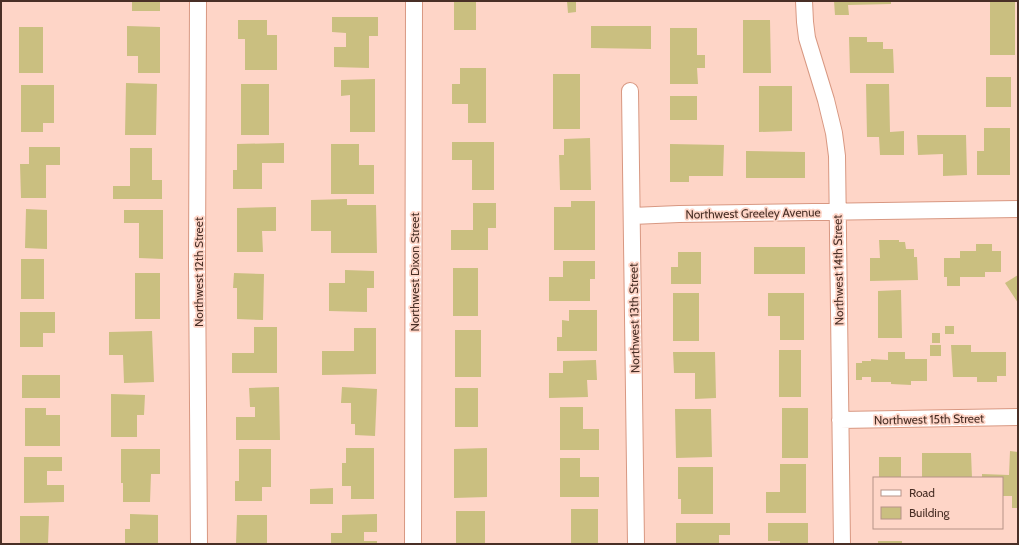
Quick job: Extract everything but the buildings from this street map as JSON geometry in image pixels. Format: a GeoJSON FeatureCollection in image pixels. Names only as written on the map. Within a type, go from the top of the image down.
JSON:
{"type":"FeatureCollection","features":[{"type":"Feature","properties":{"kind":"street","name":"Northwest 12th Street"},"geometry":{"type":"LineString","coordinates":[[198,1],[197,265],[199,544]]}},
{"type":"Feature","properties":{"kind":"street","name":"Northwest Dixon Street"},"geometry":{"type":"LineString","coordinates":[[413,544],[414,1]]}},
{"type":"Feature","properties":{"kind":"street","name":"Northwest 14th Street"},"geometry":{"type":"LineString","coordinates":[[804,1],[807,38],[826,100],[834,133],[837,156],[842,544]]}},
{"type":"Feature","properties":{"kind":"street","name":"Northwest 13th Street"},"geometry":{"type":"LineString","coordinates":[[630,91],[636,544]]}},
{"type":"Feature","properties":{"kind":"street","name":"Northwest Greeley Avenue"},"geometry":{"type":"LineString","coordinates":[[632,216],[1018,209]]}},
{"type":"Feature","properties":{"kind":"street","name":"Northwest 15th Street"},"geometry":{"type":"LineString","coordinates":[[840,420],[1018,417]]}}]}
